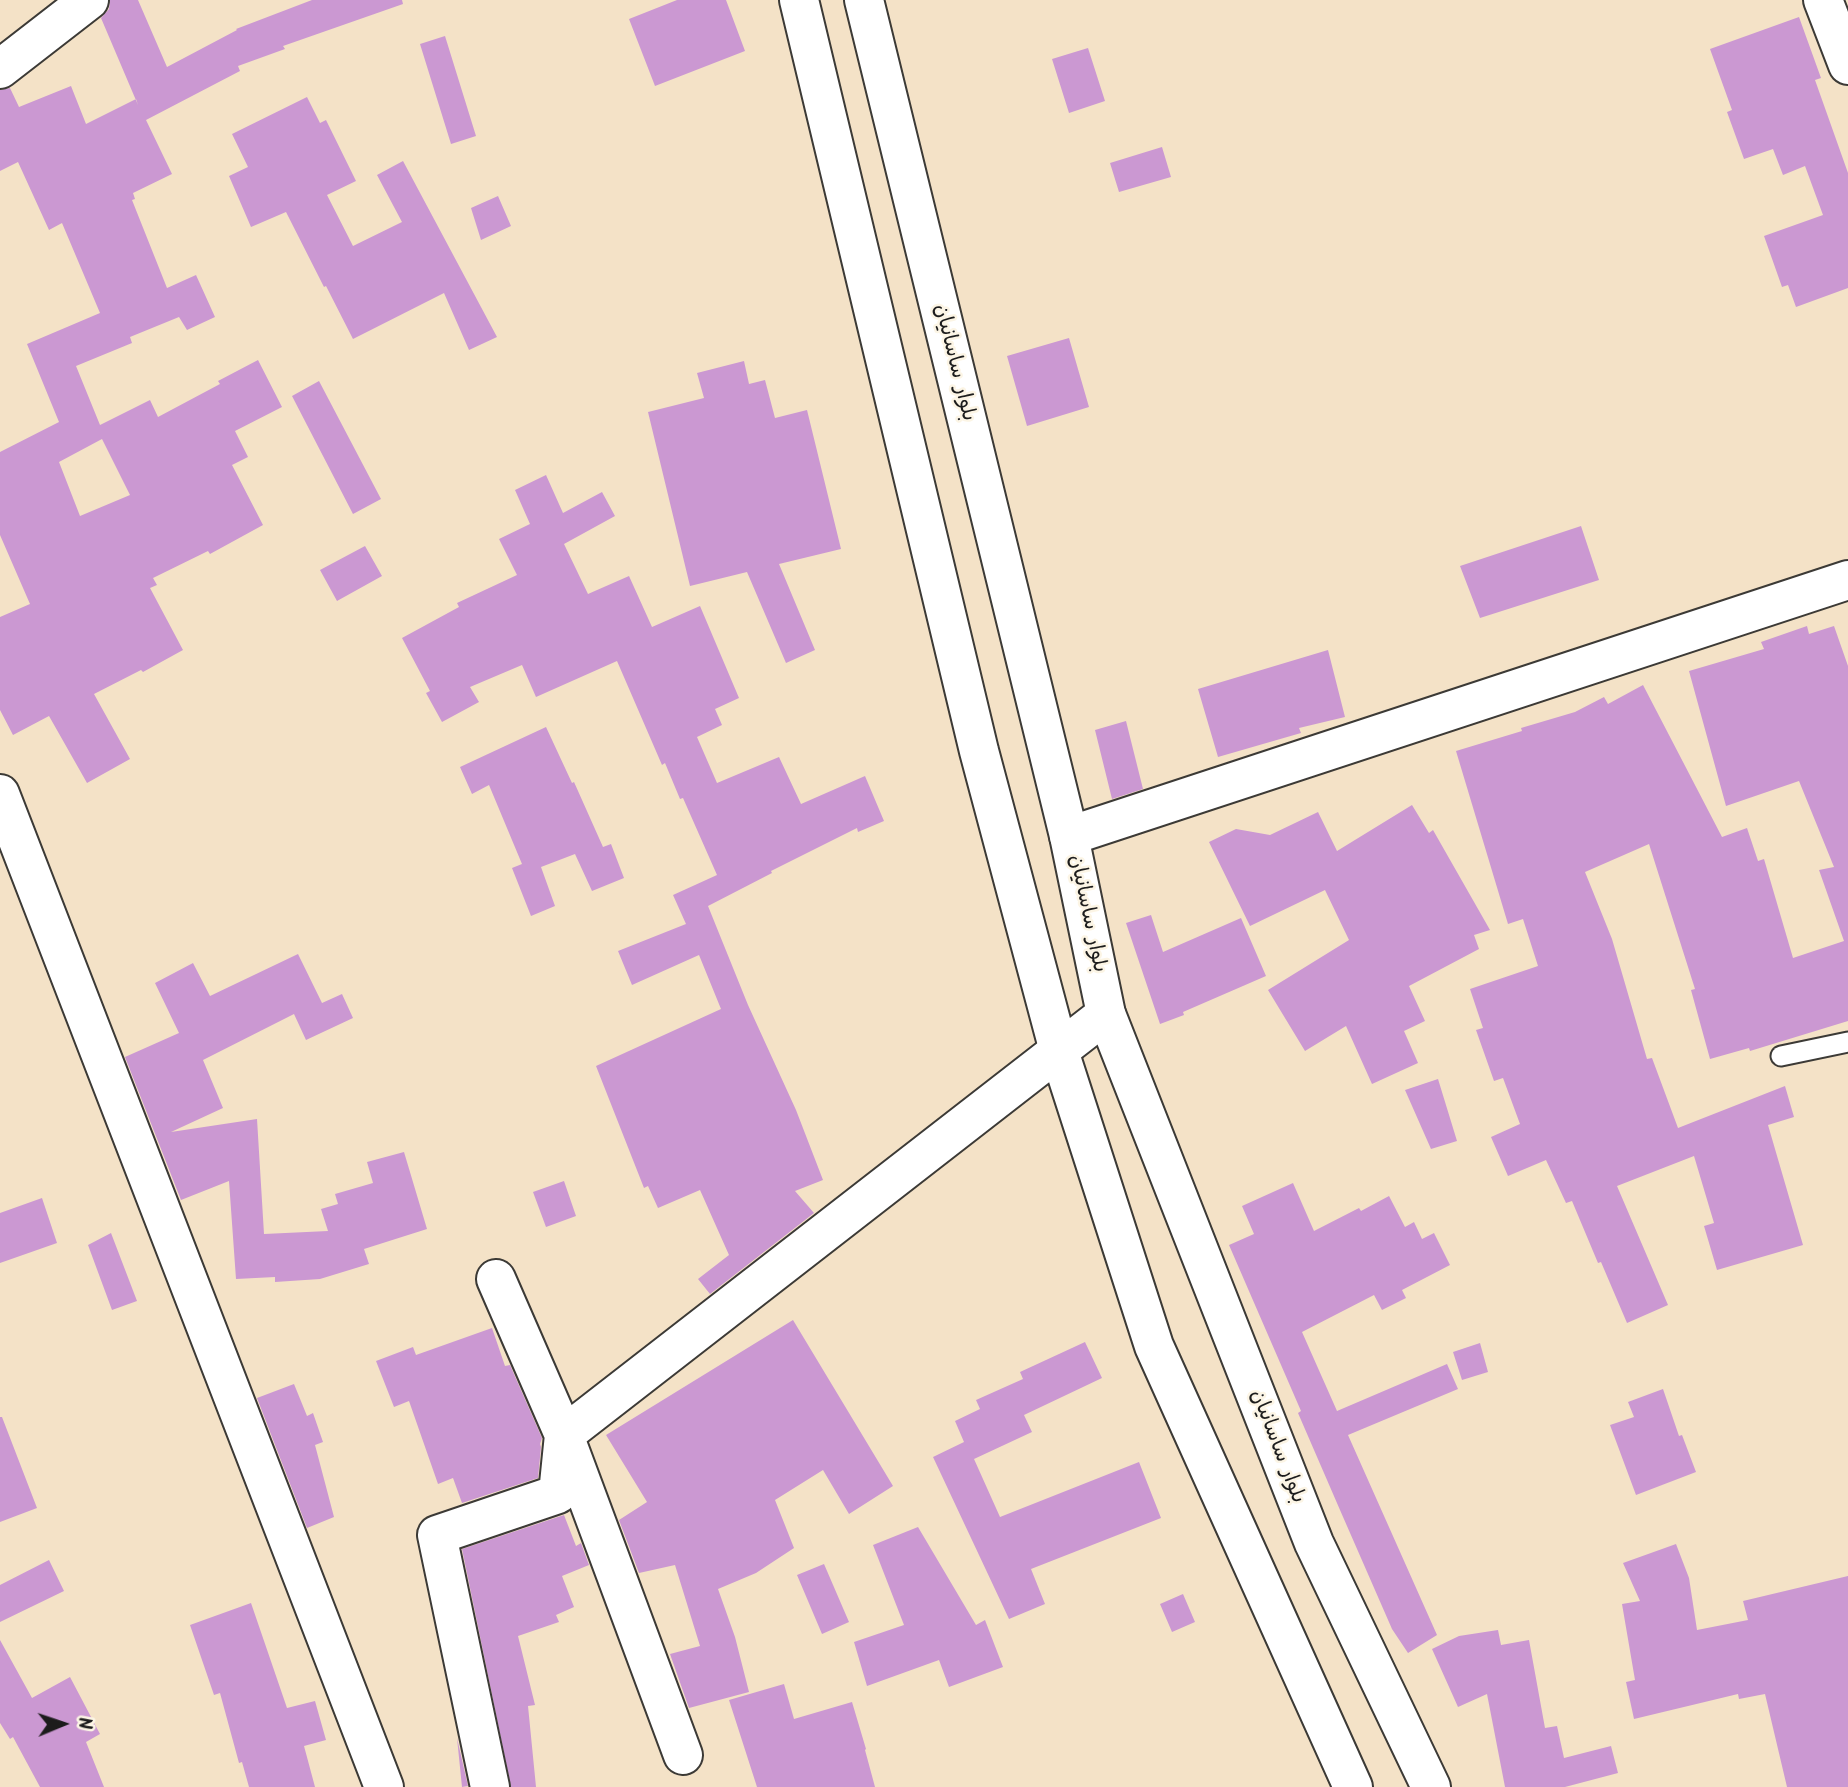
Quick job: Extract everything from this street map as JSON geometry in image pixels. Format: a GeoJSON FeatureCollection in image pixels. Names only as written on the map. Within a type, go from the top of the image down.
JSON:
{"type":"FeatureCollection","features":[{"type":"Feature","properties":{"kind":"main road"},"geometry":{"type":"LineString","coordinates":[[0,69],[89,0]]}},
{"type":"Feature","properties":{"kind":"main road"},"geometry":{"type":"LineString","coordinates":[[799,0],[979,751],[1059,1051],[1154,1346],[1353,1787]]}},
{"type":"Feature","properties":{"kind":"main road","name":"بلوار ساسانیان"},"geometry":{"type":"LineString","coordinates":[[864,0],[1069,836],[1106,1014],[1314,1543],[1432,1787]]}},
{"type":"Feature","properties":{"kind":"main road"},"geometry":{"type":"LineString","coordinates":[[1823,0],[1848,65]]}},
{"type":"Feature","properties":{"kind":"main road"},"geometry":{"type":"LineString","coordinates":[[1069,836],[1848,580]]}},
{"type":"Feature","properties":{"kind":"main road"},"geometry":{"type":"LineString","coordinates":[[0,794],[384,1787]]}},
{"type":"Feature","properties":{"kind":"main road"},"geometry":{"type":"LineString","coordinates":[[490,1787],[437,1535],[558,1494],[564,1435],[1106,1014]]}},
{"type":"Feature","properties":{"kind":"main road"},"geometry":{"type":"LineString","coordinates":[[496,1279],[564,1435],[682,1755]]}},
{"type":"Feature","properties":{"kind":"lane"},"geometry":{"type":"LineString","coordinates":[[1781,1056],[1848,1042]]}},
{"type":"Feature","properties":{"kind":"building"},"geometry":{"type":"Polygon","coordinates":[[[110,0],[138,0],[167,67],[236,29],[312,0],[402,0],[403,4],[283,46],[285,49],[238,66],[240,71],[146,120],[172,174],[133,193],[135,199],[132,200],[167,288],[196,275],[215,317],[187,330],[179,317],[130,337],[132,343],[76,366],[100,425],[150,400],[158,417],[258,360],[282,407],[235,431],[248,457],[232,465],[263,525],[210,554],[208,551],[153,578],[157,585],[150,588],[183,650],[94,694],[130,759],[87,783],[49,716],[13,735],[0,710],[0,617],[30,604],[0,535],[0,452],[59,422],[27,344],[100,313],[62,223],[49,230],[18,162],[0,171],[0,90],[10,88],[19,107],[71,86],[86,124],[136,99],[101,18],[109,9],[110,0]],[[102,439],[59,462],[80,516],[130,495],[102,439]]]}},
{"type":"Feature","properties":{"kind":"building"},"geometry":{"type":"Polygon","coordinates":[[[677,0],[726,0],[745,51],[655,86],[629,19],[677,0]]]}},
{"type":"Feature","properties":{"kind":"building"},"geometry":{"type":"Polygon","coordinates":[[[1799,17],[1821,78],[1815,80],[1848,173],[1848,288],[1796,307],[1788,285],[1782,287],[1764,236],[1823,215],[1805,166],[1783,175],[1773,149],[1744,159],[1727,112],[1732,110],[1710,49],[1799,17]]]}},
{"type":"Feature","properties":{"kind":"building"},"geometry":{"type":"Polygon","coordinates":[[[445,36],[476,136],[451,144],[420,44],[445,36]]]}},
{"type":"Feature","properties":{"kind":"building"},"geometry":{"type":"Polygon","coordinates":[[[1088,48],[1105,101],[1069,113],[1052,59],[1088,48]]]}},
{"type":"Feature","properties":{"kind":"building"},"geometry":{"type":"Polygon","coordinates":[[[307,97],[320,123],[326,120],[356,181],[327,195],[353,246],[402,222],[377,175],[403,161],[497,337],[469,350],[444,293],[353,339],[286,212],[251,227],[229,176],[248,167],[232,134],[307,97]]]}},
{"type":"Feature","properties":{"kind":"building"},"geometry":{"type":"Polygon","coordinates":[[[1162,147],[1171,177],[1119,192],[1110,163],[1162,147]]]}},
{"type":"Feature","properties":{"kind":"building"},"geometry":{"type":"Polygon","coordinates":[[[498,196],[511,226],[481,240],[471,208],[498,196]]]}},
{"type":"Feature","properties":{"kind":"building"},"geometry":{"type":"Polygon","coordinates":[[[1069,338],[1089,407],[1027,426],[1007,356],[1069,338]]]}},
{"type":"Feature","properties":{"kind":"building"},"geometry":{"type":"Polygon","coordinates":[[[744,361],[749,384],[765,380],[775,418],[807,410],[841,549],[779,564],[815,650],[786,663],[747,572],[690,586],[648,412],[704,398],[697,373],[744,361]]]}},
{"type":"Feature","properties":{"kind":"building"},"geometry":{"type":"Polygon","coordinates":[[[319,381],[381,499],[353,514],[292,396],[319,381]]]}},
{"type":"Feature","properties":{"kind":"building"},"geometry":{"type":"Polygon","coordinates":[[[546,475],[563,513],[602,492],[615,516],[564,544],[588,594],[629,576],[652,627],[700,606],[739,698],[715,709],[722,725],[697,737],[717,783],[779,757],[801,804],[865,776],[884,821],[858,832],[857,828],[708,906],[748,1005],[796,1110],[823,1180],[795,1191],[814,1213],[710,1294],[698,1279],[729,1255],[700,1190],[658,1208],[648,1186],[644,1188],[596,1066],[721,1009],[699,955],[632,985],[618,951],[686,924],[673,895],[717,875],[683,798],[680,799],[665,763],[662,765],[617,661],[536,697],[522,665],[470,687],[479,702],[442,722],[426,693],[430,691],[402,638],[459,607],[457,603],[517,575],[499,539],[530,524],[515,490],[546,475]]]}},
{"type":"Feature","properties":{"kind":"building"},"geometry":{"type":"Polygon","coordinates":[[[1581,526],[1599,580],[1480,618],[1460,566],[1581,526]]]}},
{"type":"Feature","properties":{"kind":"building"},"geometry":{"type":"Polygon","coordinates":[[[365,546],[382,576],[337,601],[320,570],[365,546]]]}},
{"type":"Feature","properties":{"kind":"building"},"geometry":{"type":"Polygon","coordinates":[[[1807,626],[1809,634],[1834,626],[1848,666],[1848,1021],[1750,1051],[1749,1048],[1710,1059],[1691,990],[1695,989],[1649,844],[1585,872],[1612,939],[1647,1059],[1652,1058],[1678,1128],[1785,1086],[1794,1117],[1768,1125],[1803,1245],[1717,1270],[1704,1226],[1714,1223],[1694,1156],[1617,1186],[1668,1305],[1627,1323],[1572,1201],[1566,1203],[1546,1160],[1508,1176],[1491,1137],[1520,1124],[1503,1078],[1494,1081],[1476,1030],[1483,1028],[1470,989],[1538,966],[1523,919],[1508,924],[1456,751],[1575,712],[1604,697],[1608,704],[1643,685],[1722,837],[1747,828],[1758,861],[1764,859],[1793,958],[1844,941],[1819,870],[1834,867],[1799,781],[1726,806],[1689,671],[1764,649],[1761,642],[1807,626]]]}},
{"type":"Feature","properties":{"kind":"building"},"geometry":{"type":"Polygon","coordinates":[[[1328,650],[1345,717],[1299,728],[1301,733],[1218,757],[1198,689],[1328,650]]]}},
{"type":"Feature","properties":{"kind":"building"},"geometry":{"type":"Polygon","coordinates":[[[1126,721],[1143,789],[1112,799],[1095,730],[1126,721]]]}},
{"type":"Feature","properties":{"kind":"building"},"geometry":{"type":"Polygon","coordinates":[[[546,727],[603,847],[611,844],[624,878],[592,891],[575,854],[541,867],[555,906],[531,916],[512,868],[522,864],[489,785],[472,794],[460,767],[546,727]]]}},
{"type":"Feature","properties":{"kind":"building"},"geometry":{"type":"Polygon","coordinates":[[[1412,805],[1429,833],[1433,830],[1490,930],[1474,935],[1479,949],[1409,986],[1425,1021],[1404,1031],[1418,1063],[1372,1084],[1346,1026],[1305,1051],[1268,990],[1349,940],[1325,890],[1250,926],[1209,842],[1236,829],[1270,835],[1318,812],[1337,851],[1412,805]]]}},
{"type":"Feature","properties":{"kind":"building"},"geometry":{"type":"Polygon","coordinates":[[[1151,915],[1163,952],[1241,918],[1266,976],[1160,1024],[1126,923],[1151,915]]]}},
{"type":"Feature","properties":{"kind":"building"},"geometry":{"type":"Polygon","coordinates":[[[298,954],[322,1003],[342,994],[353,1018],[306,1040],[294,1014],[203,1060],[223,1108],[171,1132],[257,1119],[264,1234],[328,1231],[321,1209],[338,1204],[335,1194],[373,1183],[367,1162],[404,1152],[427,1229],[364,1249],[369,1264],[320,1279],[275,1282],[275,1277],[236,1279],[229,1181],[181,1200],[125,1057],[179,1033],[155,983],[193,963],[210,996],[298,954]]]}},
{"type":"Feature","properties":{"kind":"building"},"geometry":{"type":"Polygon","coordinates":[[[1438,1079],[1457,1141],[1431,1149],[1405,1090],[1438,1079]]]}},
{"type":"Feature","properties":{"kind":"building"},"geometry":{"type":"Polygon","coordinates":[[[564,1181],[576,1216],[546,1227],[533,1192],[564,1181]]]}},
{"type":"Feature","properties":{"kind":"building"},"geometry":{"type":"Polygon","coordinates":[[[1293,1183],[1314,1231],[1389,1196],[1405,1227],[1414,1222],[1422,1239],[1434,1233],[1450,1265],[1402,1290],[1406,1298],[1382,1310],[1374,1295],[1302,1332],[1337,1411],[1447,1364],[1458,1389],[1348,1435],[1437,1635],[1408,1653],[1392,1629],[1298,1413],[1301,1411],[1229,1245],[1254,1234],[1242,1206],[1293,1183]]]}},
{"type":"Feature","properties":{"kind":"building"},"geometry":{"type":"Polygon","coordinates":[[[42,1198],[57,1243],[0,1263],[0,1213],[42,1198]]]}},
{"type":"Feature","properties":{"kind":"building"},"geometry":{"type":"Polygon","coordinates":[[[111,1233],[137,1301],[112,1310],[88,1245],[111,1233]]]}},
{"type":"Feature","properties":{"kind":"building"},"geometry":{"type":"Polygon","coordinates":[[[793,1320],[893,1486],[849,1514],[823,1470],[775,1500],[794,1548],[756,1573],[718,1589],[735,1637],[749,1692],[689,1708],[670,1654],[700,1646],[675,1565],[639,1573],[619,1520],[647,1502],[606,1435],[793,1320]]]}},
{"type":"Feature","properties":{"kind":"building"},"geometry":{"type":"Polygon","coordinates":[[[492,1328],[505,1366],[510,1365],[542,1438],[538,1478],[462,1503],[453,1478],[438,1484],[409,1401],[394,1407],[376,1361],[413,1347],[416,1355],[492,1328]]]}},
{"type":"Feature","properties":{"kind":"building"},"geometry":{"type":"Polygon","coordinates":[[[1085,1342],[1102,1378],[1024,1415],[1032,1432],[974,1459],[1000,1517],[1139,1462],[1161,1518],[1031,1569],[1045,1604],[1009,1619],[933,1457],[964,1442],[955,1421],[980,1409],[976,1400],[1023,1379],[1020,1372],[1085,1342]]]}},
{"type":"Feature","properties":{"kind":"building"},"geometry":{"type":"Polygon","coordinates":[[[1480,1343],[1488,1372],[1462,1380],[1453,1352],[1480,1343]]]}},
{"type":"Feature","properties":{"kind":"building"},"geometry":{"type":"Polygon","coordinates":[[[294,1384],[307,1416],[313,1413],[323,1442],[315,1445],[334,1517],[307,1528],[257,1398],[294,1384]]]}},
{"type":"Feature","properties":{"kind":"building"},"geometry":{"type":"Polygon","coordinates":[[[1663,1389],[1679,1436],[1682,1435],[1696,1472],[1636,1495],[1610,1425],[1634,1417],[1628,1402],[1663,1389]]]}},
{"type":"Feature","properties":{"kind":"building"},"geometry":{"type":"Polygon","coordinates":[[[0,1417],[37,1508],[0,1522],[0,1417]]]}},
{"type":"Feature","properties":{"kind":"building"},"geometry":{"type":"Polygon","coordinates":[[[564,1515],[576,1546],[581,1543],[589,1565],[562,1576],[574,1607],[556,1615],[559,1622],[518,1636],[535,1705],[528,1706],[536,1787],[511,1787],[462,1549],[564,1515]]]}},
{"type":"Feature","properties":{"kind":"building"},"geometry":{"type":"Polygon","coordinates":[[[918,1527],[976,1625],[985,1620],[1003,1667],[949,1687],[939,1660],[867,1686],[854,1642],[904,1625],[873,1545],[918,1527]]]}},
{"type":"Feature","properties":{"kind":"building"},"geometry":{"type":"Polygon","coordinates":[[[1676,1544],[1689,1578],[1697,1630],[1748,1620],[1743,1601],[1848,1576],[1848,1787],[1787,1787],[1765,1694],[1739,1699],[1738,1694],[1634,1719],[1626,1682],[1635,1680],[1622,1604],[1640,1601],[1623,1563],[1676,1544]]]}},
{"type":"Feature","properties":{"kind":"building"},"geometry":{"type":"Polygon","coordinates":[[[49,1560],[64,1591],[0,1622],[0,1585],[49,1560]]]}},
{"type":"Feature","properties":{"kind":"building"},"geometry":{"type":"Polygon","coordinates":[[[824,1564],[849,1622],[822,1634],[797,1575],[824,1564]]]}},
{"type":"Feature","properties":{"kind":"building"},"geometry":{"type":"Polygon","coordinates":[[[1183,1594],[1195,1622],[1172,1632],[1160,1604],[1183,1594]]]}},
{"type":"Feature","properties":{"kind":"building"},"geometry":{"type":"Polygon","coordinates":[[[251,1603],[287,1708],[315,1701],[326,1740],[304,1746],[315,1787],[249,1787],[242,1762],[239,1763],[220,1693],[214,1695],[190,1625],[251,1603]]]}},
{"type":"Feature","properties":{"kind":"building"},"geometry":{"type":"Polygon","coordinates":[[[1498,1630],[1501,1645],[1529,1640],[1545,1728],[1557,1726],[1564,1758],[1611,1746],[1618,1773],[1565,1787],[1505,1787],[1487,1694],[1458,1707],[1432,1649],[1459,1636],[1498,1630]]]}},
{"type":"Feature","properties":{"kind":"building"},"geometry":{"type":"Polygon","coordinates":[[[0,1640],[32,1698],[70,1677],[100,1734],[86,1742],[104,1787],[40,1787],[13,1737],[10,1739],[0,1723],[0,1640]]]}},
{"type":"Feature","properties":{"kind":"building"},"geometry":{"type":"Polygon","coordinates":[[[784,1684],[794,1719],[852,1702],[875,1787],[757,1787],[729,1700],[784,1684]]]}},
{"type":"Feature","properties":{"kind":"building"},"geometry":{"type":"Polygon","coordinates":[[[457,1738],[468,1786],[462,1787],[457,1738]]]}}]}
